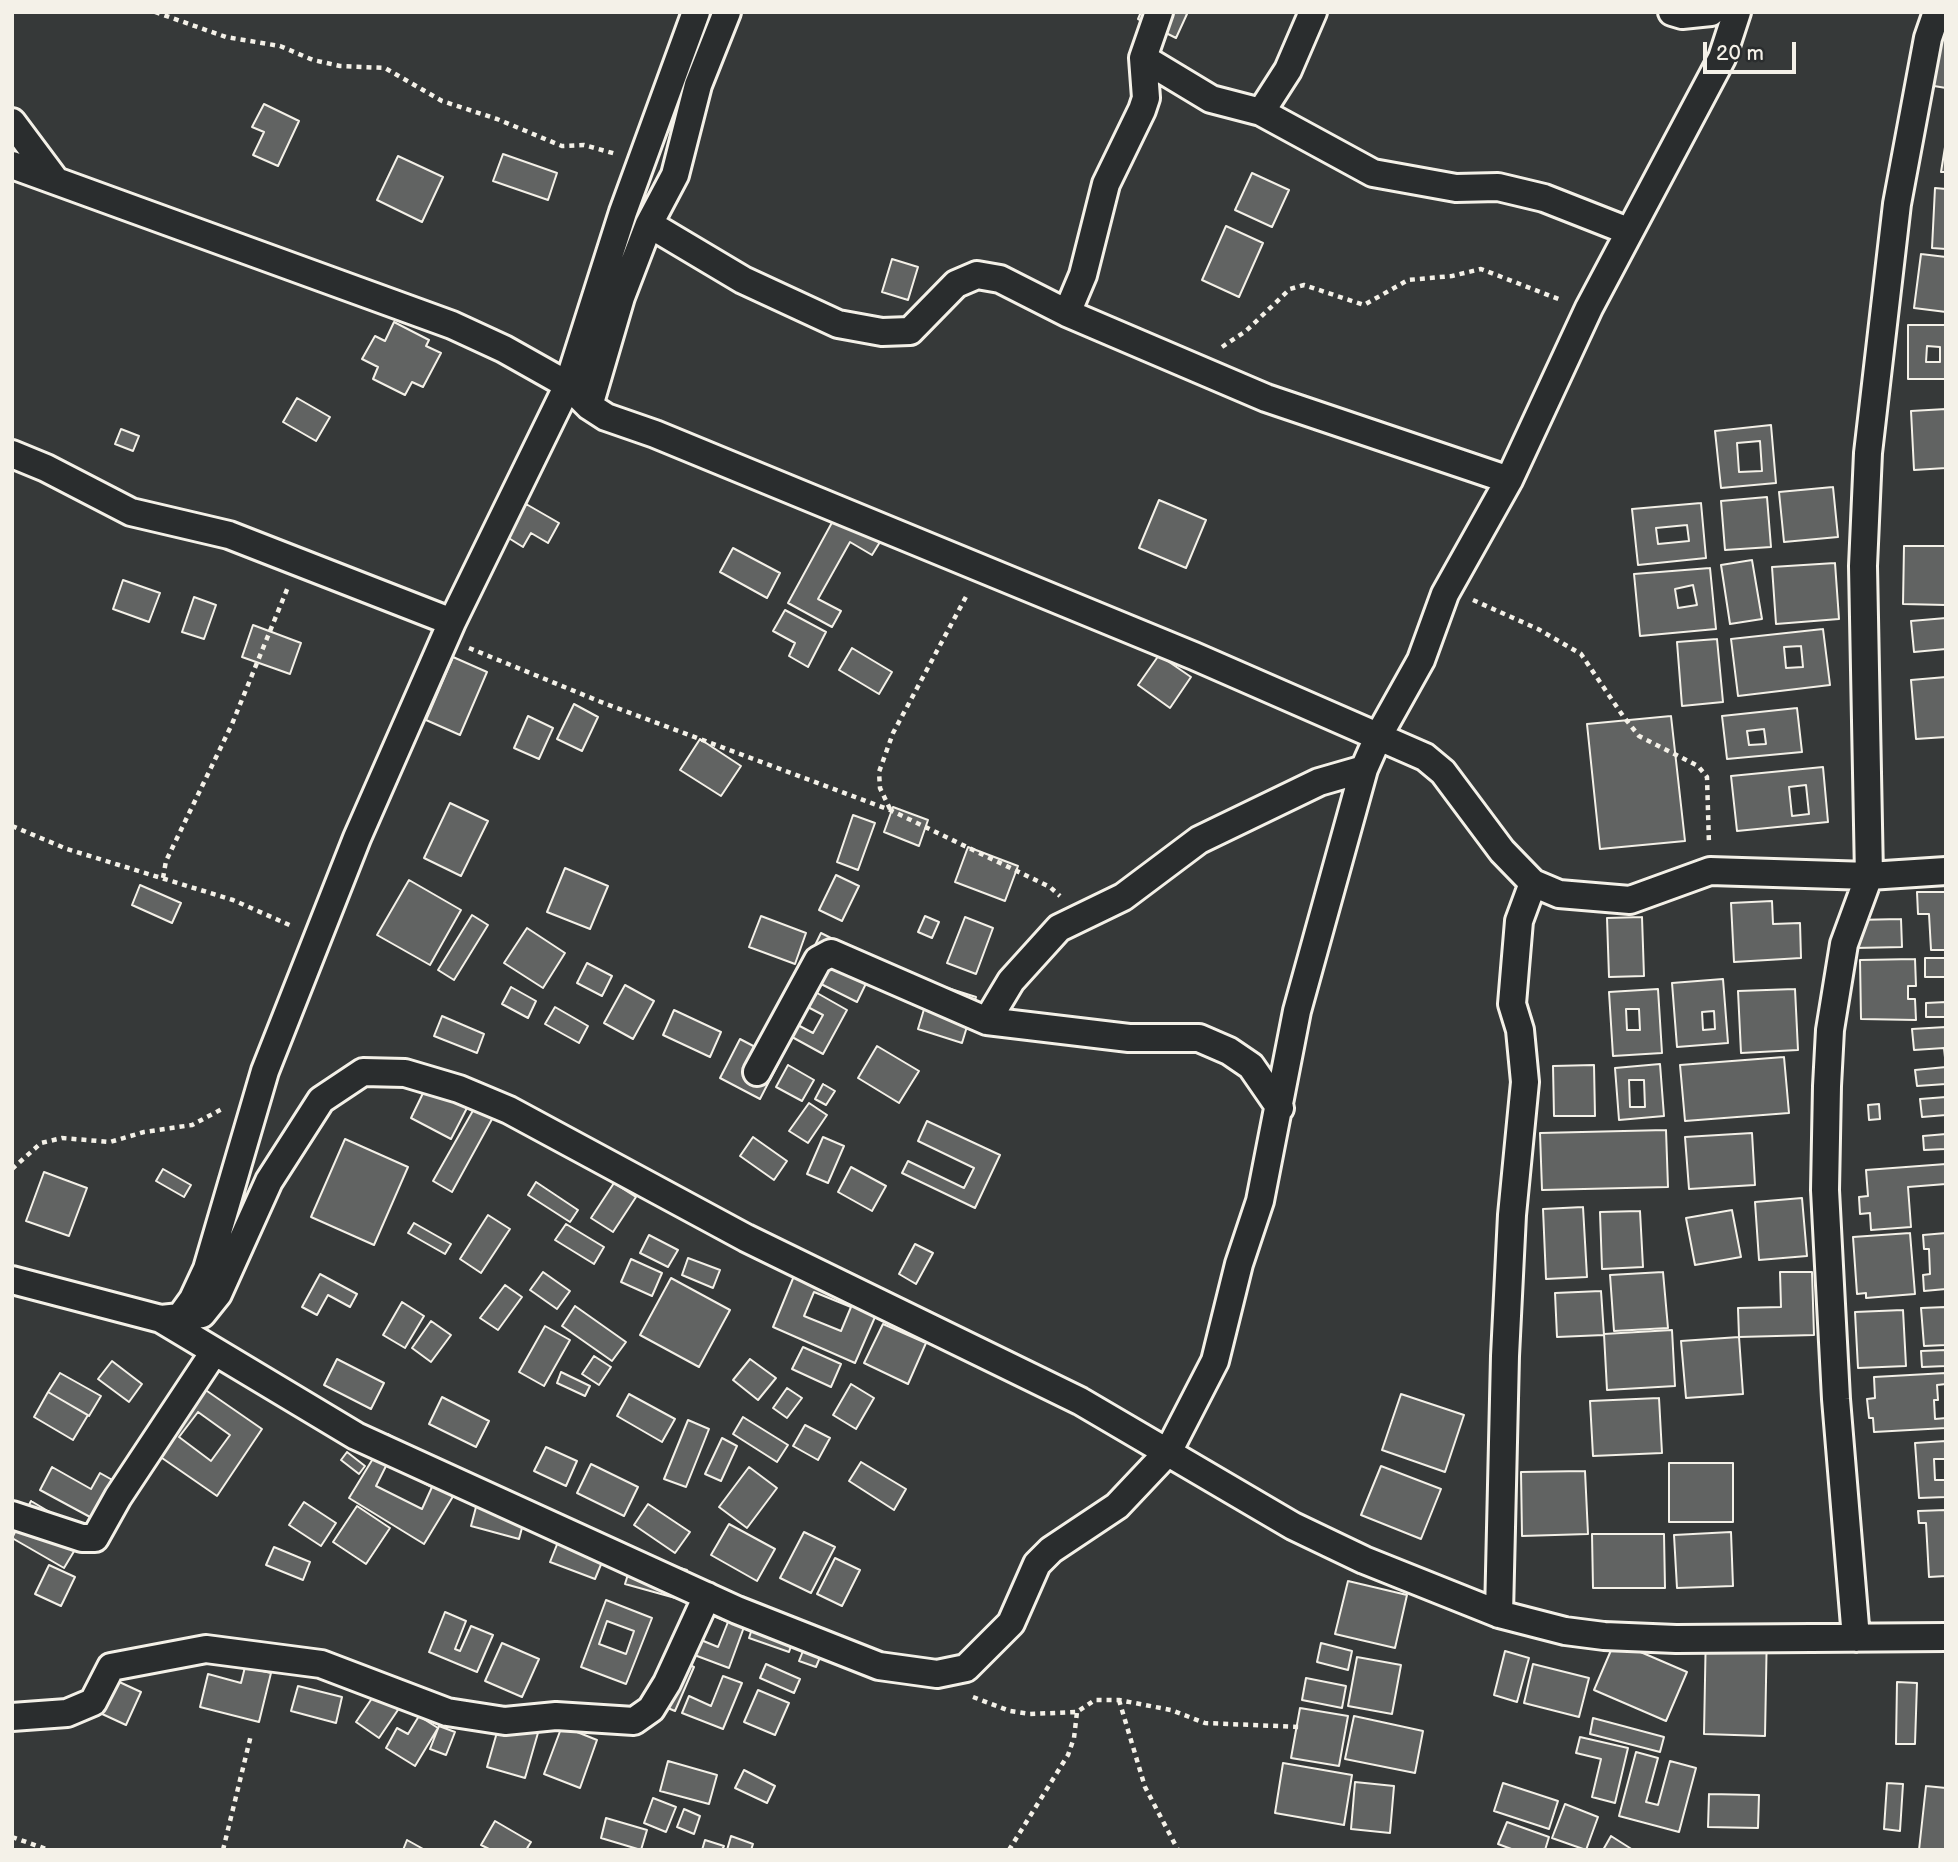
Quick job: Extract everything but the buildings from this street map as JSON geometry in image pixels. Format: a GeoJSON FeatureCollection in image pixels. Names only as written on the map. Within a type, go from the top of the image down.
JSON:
{"type":"FeatureCollection","features":[{"type":"Feature","properties":{"kind":"street"},"geometry":{"type":"LineString","coordinates":[[171,1318],[207,1269],[265,1071],[357,838],[449,630],[568,385],[641,162],[696,12]]}},
{"type":"Feature","properties":{"kind":"street"},"geometry":{"type":"LineString","coordinates":[[589,406],[621,297],[649,224],[675,175],[698,85],[727,12]]}},
{"type":"Feature","properties":{"kind":"street"},"geometry":{"type":"LineString","coordinates":[[1067,313],[1083,275],[1106,184],[1146,98],[1143,58],[1159,12]]}},
{"type":"Feature","properties":{"kind":"street"},"geometry":{"type":"LineString","coordinates":[[1261,113],[1288,69],[1313,12]]}},
{"type":"Feature","properties":{"kind":"street"},"geometry":{"type":"LineString","coordinates":[[1672,12],[1682,15],[1712,12]]}},
{"type":"Feature","properties":{"kind":"street"},"geometry":{"type":"LineString","coordinates":[[171,1318],[214,1352],[356,1436],[707,1596],[879,1666],[937,1674],[966,1668],[1011,1623],[1037,1564],[1051,1550],[1117,1506],[1168,1452],[1215,1361],[1240,1264],[1260,1201],[1297,1011],[1364,769],[1379,735],[1421,660],[1445,594],[1508,481],[1589,308],[1722,58],[1737,12]]}},
{"type":"Feature","properties":{"kind":"street"},"geometry":{"type":"LineString","coordinates":[[1856,1638],[1836,1399],[1825,1190],[1830,1030],[1844,944],[1869,876],[1863,566],[1868,453],[1897,204],[1928,38],[1937,12]]}},
{"type":"Feature","properties":{"kind":"street"},"geometry":{"type":"LineString","coordinates":[[1143,58],[1211,99],[1261,113],[1373,173],[1456,188],[1498,187],[1544,198],[1628,231]]}},
{"type":"Feature","properties":{"kind":"street"},"geometry":{"type":"LineString","coordinates":[[12,122],[56,181]]}},
{"type":"Feature","properties":{"kind":"street"},"geometry":{"type":"LineString","coordinates":[[12,165],[452,325],[504,349],[568,385],[589,406],[606,417],[655,434],[1379,735],[1425,757],[1443,772],[1502,851],[1533,883],[1559,894],[1630,900],[1710,871],[1869,876],[1946,871]]}},
{"type":"Feature","properties":{"kind":"street"},"geometry":{"type":"LineString","coordinates":[[649,224],[743,280],[838,324],[882,332],[910,331],[927,316],[942,295],[956,284],[977,275],[1000,279],[1067,313],[1266,398],[1508,481]]}},
{"type":"Feature","properties":{"kind":"street"},"geometry":{"type":"LineString","coordinates":[[12,454],[46,468],[131,512],[229,535],[299,562],[449,630]]}},
{"type":"Feature","properties":{"kind":"street"},"geometry":{"type":"LineString","coordinates":[[987,1021],[1011,981],[1059,928],[1122,897],[1199,840],[1319,782],[1364,769]]}},
{"type":"Feature","properties":{"kind":"street"},"geometry":{"type":"LineString","coordinates":[[1499,1614],[1506,1330],[1512,1215],[1525,1082],[1520,1030],[1512,1004],[1519,921],[1533,883]]}},
{"type":"Feature","properties":{"kind":"street"},"geometry":{"type":"LineString","coordinates":[[757,1072],[818,960],[831,953],[987,1021],[1129,1038],[1199,1038],[1229,1051],[1251,1066],[1280,1108]]}},
{"type":"Feature","properties":{"kind":"street"},"geometry":{"type":"LineString","coordinates":[[12,1279],[171,1318],[202,1314],[218,1294],[269,1181],[321,1100],[363,1072],[405,1073],[459,1089],[509,1110],[746,1238],[1010,1364],[1168,1452],[1293,1526],[1364,1560],[1499,1614],[1565,1631],[1604,1636],[1676,1639],[1946,1637]]}},
{"type":"Feature","properties":{"kind":"street"},"geometry":{"type":"LineString","coordinates":[[12,1515],[82,1538],[95,1538],[118,1497],[214,1352]]}},
{"type":"Feature","properties":{"kind":"street"},"geometry":{"type":"LineString","coordinates":[[12,1717],[67,1713],[93,1702],[111,1667],[206,1649],[321,1664],[447,1712],[505,1721],[556,1716],[634,1721],[651,1709],[667,1683],[707,1596]]}},
{"type":"Feature","properties":{"kind":"path"},"geometry":{"type":"LineString","coordinates":[[155,12],[226,37],[279,46],[313,60],[340,66],[385,68],[442,101],[497,119],[562,146],[597,147],[641,162]]}},
{"type":"Feature","properties":{"kind":"path"},"geometry":{"type":"LineString","coordinates":[[1186,366],[1234,339],[1290,289],[1304,285],[1364,305],[1408,280],[1481,269],[1589,308]]}},
{"type":"Feature","properties":{"kind":"path"},"geometry":{"type":"LineString","coordinates":[[163,878],[166,861],[232,724],[299,562]]}},
{"type":"Feature","properties":{"kind":"path"},"geometry":{"type":"LineString","coordinates":[[890,810],[880,788],[879,772],[893,733],[982,569]]}},
{"type":"Feature","properties":{"kind":"path"},"geometry":{"type":"LineString","coordinates":[[1445,594],[1477,601],[1538,629],[1581,654],[1639,736],[1698,766],[1707,777],[1710,871]]}},
{"type":"Feature","properties":{"kind":"path"},"geometry":{"type":"LineString","coordinates":[[449,630],[606,704],[890,810],[1050,887],[1082,915]]}},
{"type":"Feature","properties":{"kind":"path"},"geometry":{"type":"LineString","coordinates":[[12,826],[67,849],[233,900],[318,937]]}},
{"type":"Feature","properties":{"kind":"path"},"geometry":{"type":"LineString","coordinates":[[12,1169],[41,1143],[62,1138],[110,1143],[144,1132],[192,1125],[228,1104]]}},
{"type":"Feature","properties":{"kind":"path"},"geometry":{"type":"LineString","coordinates":[[962,1692],[1010,1711],[1047,1716],[1077,1712],[1095,1700],[1119,1700],[1161,1707],[1205,1723],[1301,1727]]}},
{"type":"Feature","properties":{"kind":"path"},"geometry":{"type":"LineString","coordinates":[[1119,1700],[1128,1739],[1145,1787],[1178,1850]]}},
{"type":"Feature","properties":{"kind":"path"},"geometry":{"type":"LineString","coordinates":[[1009,1850],[1068,1755],[1074,1738],[1077,1712]]}},
{"type":"Feature","properties":{"kind":"path"},"geometry":{"type":"LineString","coordinates":[[223,1850],[251,1735]]}},
{"type":"Feature","properties":{"kind":"path"},"geometry":{"type":"LineString","coordinates":[[12,1837],[50,1850]]}}]}
